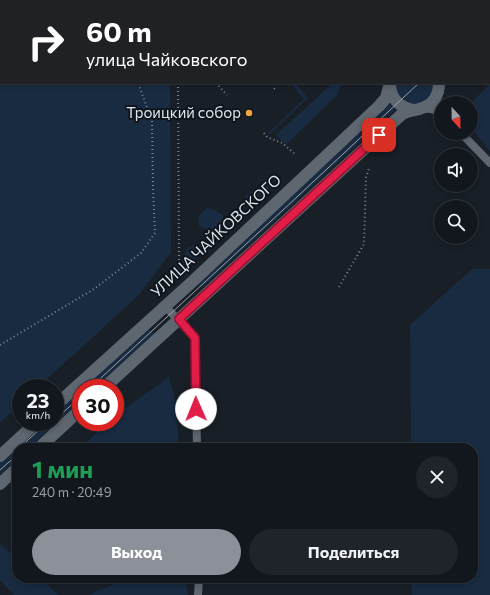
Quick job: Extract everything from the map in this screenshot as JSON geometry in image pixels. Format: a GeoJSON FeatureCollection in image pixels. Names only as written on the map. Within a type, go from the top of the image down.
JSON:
{"type":"FeatureCollection","features":[{"type":"Feature","properties":{"kind":"main road"},"geometry":{"type":"LineString","coordinates":[[390,84],[391,94],[397,102],[405,108],[418,109]]}},
{"type":"Feature","properties":{"kind":"main road","name":"УЛИЦА ЧАЙКОВСКОГО"},"geometry":{"type":"LineString","coordinates":[[64,398],[166,306],[379,106],[386,98],[390,84]]}},
{"type":"Feature","properties":{"kind":"main road"},"geometry":{"type":"LineString","coordinates":[[114,379],[401,115],[406,111],[428,106],[437,96],[440,85]]}},
{"type":"Feature","properties":{"kind":"main road"},"geometry":{"type":"LineString","coordinates":[[44,443],[72,417]]}},
{"type":"Feature","properties":{"kind":"main road"},"geometry":{"type":"LineString","coordinates":[[14,443],[27,431]]}},
{"type":"Feature","properties":{"kind":"main road"},"geometry":{"type":"LineString","coordinates":[[0,456],[12,445]]}},
{"type":"Feature","properties":{"kind":"main road"},"geometry":{"type":"LineString","coordinates":[[0,484],[12,473]]}},
{"type":"Feature","properties":{"kind":"street"},"geometry":{"type":"LineString","coordinates":[[440,85],[440,96]]}},
{"type":"Feature","properties":{"kind":"street"},"geometry":{"type":"LineString","coordinates":[[418,109],[434,110]]}},
{"type":"Feature","properties":{"kind":"street"},"geometry":{"type":"LineString","coordinates":[[468,140],[490,163]]}},
{"type":"Feature","properties":{"kind":"street"},"geometry":{"type":"LineString","coordinates":[[166,306],[195,338],[197,443]]}},
{"type":"Feature","properties":{"kind":"street"},"geometry":{"type":"LineString","coordinates":[[198,595],[199,583]]}},
{"type":"Feature","properties":{"kind":"path"},"geometry":{"type":"LineString","coordinates":[[0,345],[94,289],[141,253],[155,234],[152,122],[138,84]]}},
{"type":"Feature","properties":{"kind":"path"},"geometry":{"type":"LineString","coordinates":[[178,84],[179,263]]}},
{"type":"Feature","properties":{"kind":"path"},"geometry":{"type":"LineString","coordinates":[[217,84],[227,95]]}},
{"type":"Feature","properties":{"kind":"path"},"geometry":{"type":"LineString","coordinates":[[264,133],[267,137],[282,143],[296,155]]}},
{"type":"Feature","properties":{"kind":"path"},"geometry":{"type":"LineString","coordinates":[[339,287],[364,244],[366,177],[369,168]]}},
{"type":"Feature","properties":{"kind":"shaded area"},"geometry":{"type":"Polygon","coordinates":[[[0,84],[170,84],[171,252],[138,296],[47,379],[12,379],[12,412],[0,423],[0,84]]]}},
{"type":"Feature","properties":{"kind":"shaded area"},"geometry":{"type":"Polygon","coordinates":[[[291,84],[296,84],[308,98],[269,135],[268,133],[304,99],[291,84]]]}},
{"type":"Feature","properties":{"kind":"shaded area"},"geometry":{"type":"Polygon","coordinates":[[[332,84],[342,84],[337,95],[286,145],[276,135],[332,84]]]}},
{"type":"Feature","properties":{"kind":"shaded area"},"geometry":{"type":"Polygon","coordinates":[[[393,84],[436,84],[425,105],[404,105],[393,84]]]}},
{"type":"Feature","properties":{"kind":"shaded area"},"geometry":{"type":"Polygon","coordinates":[[[490,85],[490,151],[478,136],[478,96],[490,85]]]}},
{"type":"Feature","properties":{"kind":"shaded area"},"geometry":{"type":"Polygon","coordinates":[[[389,103],[395,110],[202,288],[196,282],[389,103]]]}},
{"type":"Feature","properties":{"kind":"shaded area"},"geometry":{"type":"Polygon","coordinates":[[[271,181],[272,185],[266,191],[243,206],[245,196],[271,181]]]}},
{"type":"Feature","properties":{"kind":"shaded area"},"geometry":{"type":"Polygon","coordinates":[[[207,207],[222,214],[223,222],[221,234],[210,238],[207,230],[199,226],[198,217],[207,207]]]}},
{"type":"Feature","properties":{"kind":"shaded area"},"geometry":{"type":"Polygon","coordinates":[[[196,244],[204,246],[207,251],[193,261],[183,275],[180,272],[187,248],[196,244]]]}},
{"type":"Feature","properties":{"kind":"shaded area"},"geometry":{"type":"Polygon","coordinates":[[[472,269],[490,269],[490,595],[412,595],[411,583],[478,583],[478,443],[411,443],[410,325],[472,269]]]}},
{"type":"Feature","properties":{"kind":"shaded area"},"geometry":{"type":"Polygon","coordinates":[[[147,328],[155,334],[105,379],[90,379],[147,328]]]}},
{"type":"Feature","properties":{"kind":"shaded area"},"geometry":{"type":"Polygon","coordinates":[[[169,377],[175,400],[179,443],[86,443],[99,431],[124,431],[124,409],[169,377]]]}},
{"type":"Feature","properties":{"kind":"shaded area"},"geometry":{"type":"Polygon","coordinates":[[[72,396],[72,409],[64,416],[64,403],[72,396]]]}},
{"type":"Feature","properties":{"kind":"shaded area"},"geometry":{"type":"Polygon","coordinates":[[[33,431],[48,431],[35,443],[20,443],[33,431]]]}},
{"type":"Feature","properties":{"kind":"shaded area"},"geometry":{"type":"Polygon","coordinates":[[[12,451],[12,463],[0,474],[0,462],[12,451]]]}},
{"type":"Feature","properties":{"kind":"shaded area"},"geometry":{"type":"Polygon","coordinates":[[[0,544],[12,555],[12,583],[45,583],[59,595],[14,595],[0,580],[0,544]]]}},
{"type":"Feature","properties":{"kind":"shaded area"},"geometry":{"type":"Polygon","coordinates":[[[110,583],[185,583],[188,595],[89,595],[112,585],[110,583]]]}},
{"type":"Feature","properties":{"kind":"tram line"},"geometry":{"type":"LineString","coordinates":[[100,379],[418,84]]}},
{"type":"Feature","properties":{"kind":"tram line"},"geometry":{"type":"LineString","coordinates":[[64,412],[72,404]]}},
{"type":"Feature","properties":{"kind":"tram line"},"geometry":{"type":"LineString","coordinates":[[25,443],[38,431]]}},
{"type":"Feature","properties":{"kind":"tram line"},"geometry":{"type":"LineString","coordinates":[[0,470],[12,459]]}},
{"type":"Feature","properties":{"kind":"place","name":"Троицкий собор"},"geometry":{"type":"Point","coordinates":[249,113]}},
{"type":"Feature","properties":{"kind":"route"},"geometry":{"type":"LineString","coordinates":[[196,409],[195,338],[179,319],[379,135]]}}]}
